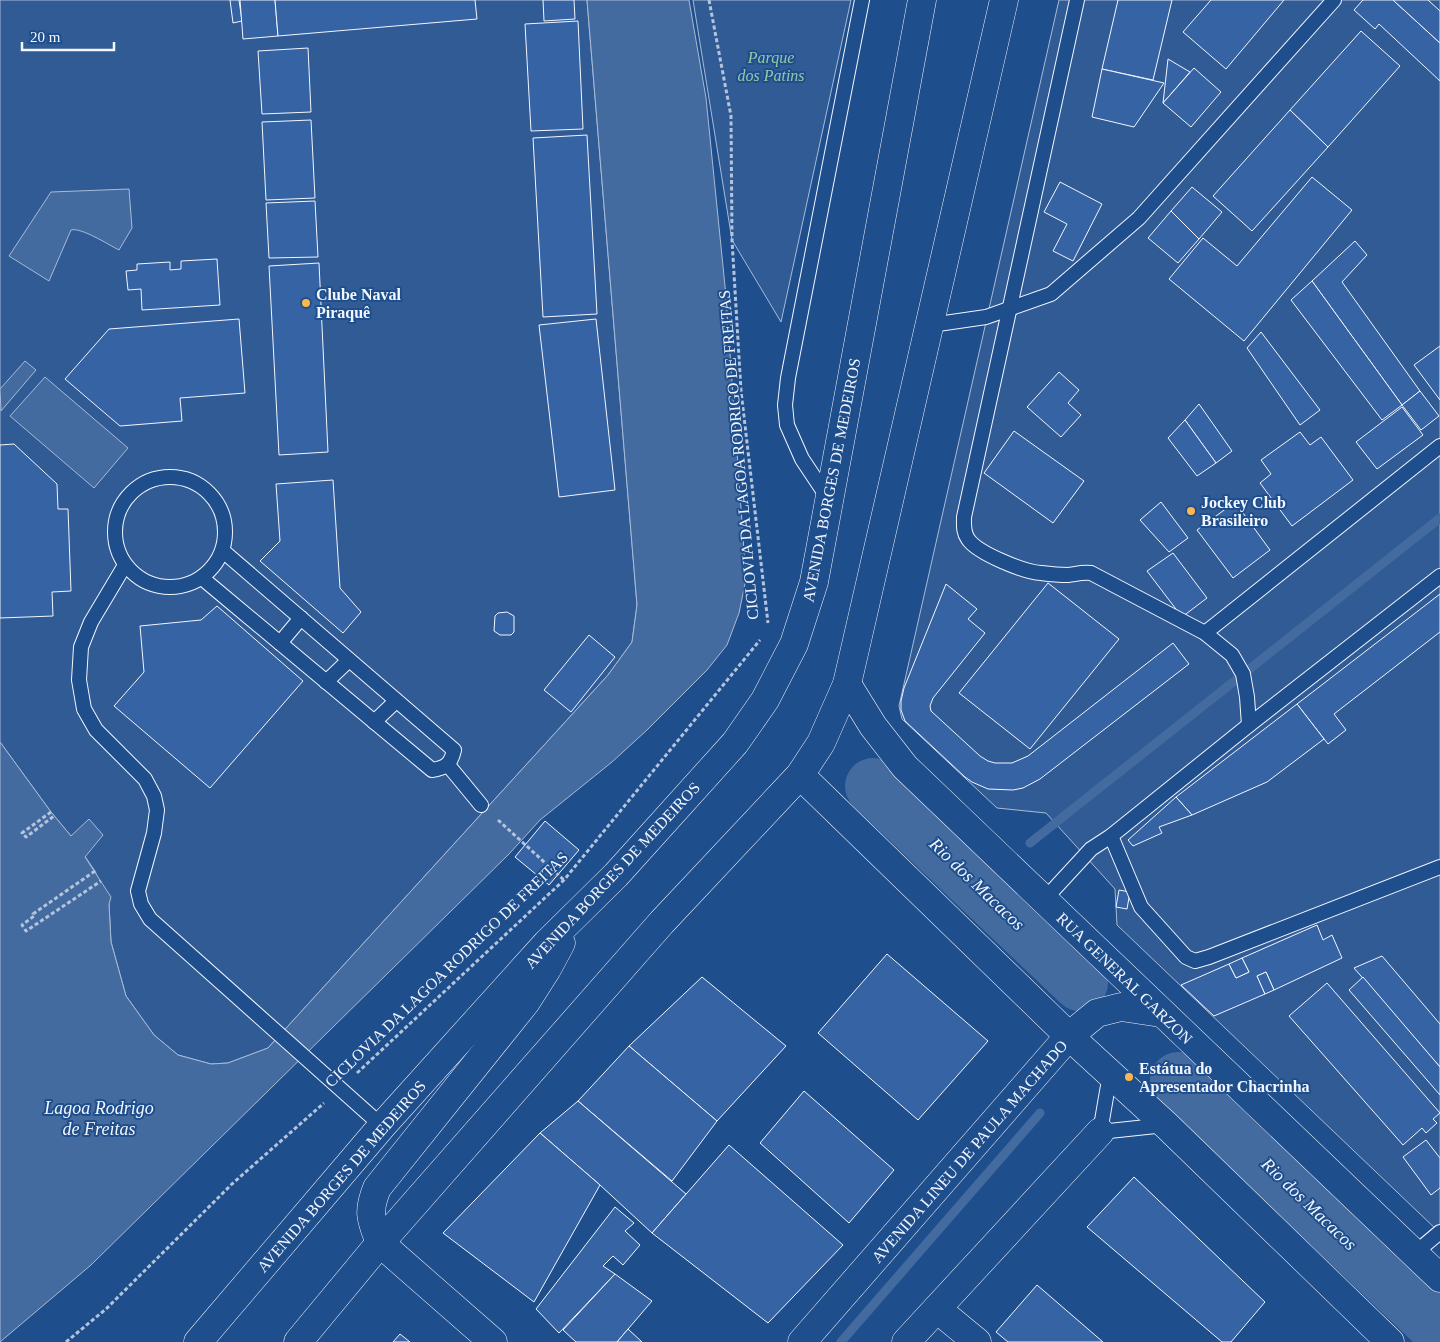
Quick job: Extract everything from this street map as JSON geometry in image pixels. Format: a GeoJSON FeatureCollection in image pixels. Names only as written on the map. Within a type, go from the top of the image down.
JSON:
{"type":"FeatureCollection","features":[{"type":"Feature","properties":{"kind":"main road","name":"AVENIDA BORGES DE MEDEIROS"},"geometry":{"type":"LineString","coordinates":[[198,1342],[382,1126],[547,943],[616,876],[735,743],[765,700],[794,644],[814,582],[922,0]]}},
{"type":"Feature","properties":{"kind":"main road"},"geometry":{"type":"LineString","coordinates":[[298,1342],[380,1243],[662,922],[800,775],[821,743],[847,684],[1004,0]]}},
{"type":"Feature","properties":{"kind":"main road","name":"RUA GENERAL GARZON"},"geometry":{"type":"LineString","coordinates":[[847,684],[873,726],[906,767],[1440,1278]]}},
{"type":"Feature","properties":{"kind":"main road"},"geometry":{"type":"LineString","coordinates":[[800,775],[1069,1036],[1166,1125],[1390,1342]]}},
{"type":"Feature","properties":{"kind":"main road"},"geometry":{"type":"LineString","coordinates":[[493,1342],[380,1243],[370,1215],[372,1202],[377,1188],[526,1002],[548,969],[577,913]]}},
{"type":"Feature","properties":{"kind":"main road","name":"AVENIDA LINEU DE PAULA MACHADO"},"geometry":{"type":"LineString","coordinates":[[802,1342],[1069,1036],[1097,1014],[1121,1008],[1162,1014]]}},
{"type":"Feature","properties":{"kind":"main road"},"geometry":{"type":"LineString","coordinates":[[906,1342],[1100,1132]]}},
{"type":"Feature","properties":{"kind":"main road"},"geometry":{"type":"LineString","coordinates":[[937,1309],[977,1342]]}},
{"type":"Feature","properties":{"kind":"lane"},"geometry":{"type":"LineString","coordinates":[[829,500],[802,459],[786,426],[785,404],[788,378],[862,0]]}},
{"type":"Feature","properties":{"kind":"lane"},"geometry":{"type":"LineString","coordinates":[[1077,0],[964,517],[964,529],[968,540],[979,549],[1028,571],[1068,574],[1091,573],[1205,633],[1232,654],[1243,674],[1249,725]]}},
{"type":"Feature","properties":{"kind":"lane"},"geometry":{"type":"LineString","coordinates":[[930,325],[986,317],[1051,294],[1139,218],[1334,0]]}},
{"type":"Feature","properties":{"kind":"lane"},"geometry":{"type":"LineString","coordinates":[[1205,633],[1440,446]]}},
{"type":"Feature","properties":{"kind":"lane"},"geometry":{"type":"LineString","coordinates":[[172,476],[189,480],[205,489],[217,502],[224,518],[226,535],[223,551],[214,566],[202,578],[186,586],[170,588],[152,585],[138,577],[125,565],[117,550],[114,532],[117,515],[125,499],[138,486],[154,478],[172,476]]}},
{"type":"Feature","properties":{"kind":"lane"},"geometry":{"type":"LineString","coordinates":[[202,578],[432,770],[444,768],[448,765],[454,750],[223,551]]}},
{"type":"Feature","properties":{"kind":"lane"},"geometry":{"type":"LineString","coordinates":[[125,565],[91,622],[81,647],[79,680],[84,709],[96,730],[145,778],[154,796],[157,810],[154,833],[138,891],[139,898],[150,919],[382,1126]]}},
{"type":"Feature","properties":{"kind":"lane"},"geometry":{"type":"LineString","coordinates":[[1044,900],[1091,849],[1111,836],[1249,725],[1440,576]]}},
{"type":"Feature","properties":{"kind":"lane"},"geometry":{"type":"LineString","coordinates":[[280,643],[301,618]]}},
{"type":"Feature","properties":{"kind":"lane"},"geometry":{"type":"LineString","coordinates":[[326,682],[349,660]]}},
{"type":"Feature","properties":{"kind":"lane"},"geometry":{"type":"LineString","coordinates":[[374,722],[396,701]]}},
{"type":"Feature","properties":{"kind":"lane"},"geometry":{"type":"LineString","coordinates":[[448,765],[481,805]]}},
{"type":"Feature","properties":{"kind":"lane"},"geometry":{"type":"LineString","coordinates":[[1111,836],[1141,907],[1186,957],[1195,961],[1236,947],[1440,867]]}},
{"type":"Feature","properties":{"kind":"lane"},"geometry":{"type":"LineString","coordinates":[[1110,1074],[1100,1132],[1166,1125]]}},
{"type":"Feature","properties":{"kind":"lane"},"geometry":{"type":"LineString","coordinates":[[1415,1253],[1440,1232]]}},
{"type":"Feature","properties":{"kind":"path","name":"CICLOVIA DA LAGOA RODRIGO DE FREITAS"},"geometry":{"type":"LineString","coordinates":[[709,0],[731,116],[732,240],[741,391],[768,623],[766,629]]}},
{"type":"Feature","properties":{"kind":"path","name":"CICLOVIA DA LAGOA RODRIGO DE FREITAS"},"geometry":{"type":"LineString","coordinates":[[66,1342],[106,1309],[232,1184],[340,1089],[564,880],[764,636]]}},
{"type":"Feature","properties":{"kind":"path"},"geometry":{"type":"LineString","coordinates":[[481,805],[564,880]]}},
{"type":"Feature","properties":{"kind":"path"},"geometry":{"type":"LineString","coordinates":[[51,812],[22,833],[26,837],[54,816]]}},
{"type":"Feature","properties":{"kind":"path"},"geometry":{"type":"LineString","coordinates":[[95,871],[33,914],[34,916],[22,925],[26,931],[101,881]]}},
{"type":"Feature","properties":{"kind":"shaded area","name":"Clube Naval Piraquê"},"geometry":{"type":"Polygon","coordinates":[[[0,0],[587,0],[637,605],[632,642],[608,675],[268,1048],[228,1063],[211,1064],[178,1055],[154,1035],[126,996],[111,942],[109,904],[95,871],[0,742],[0,0]]]}},
{"type":"Feature","properties":{"kind":"shaded area","name":"Parque dos Patins"},"geometry":{"type":"Polygon","coordinates":[[[693,0],[851,0],[781,322],[732,240],[693,0]]]}},
{"type":"Feature","properties":{"kind":"shaded area","name":"Jockey Club Brasileiro"},"geometry":{"type":"Polygon","coordinates":[[[1059,0],[1440,0],[1440,1233],[1117,925],[1115,889],[1046,813],[997,808],[902,719],[899,706],[1059,0]]]}},
{"type":"Feature","properties":{"kind":"water","name":"Lagoa Rodrigo de Freitas"},"geometry":{"type":"Polygon","coordinates":[[[587,0],[689,0],[706,98],[726,296],[746,579],[739,613],[727,645],[707,670],[647,730],[612,762],[540,820],[509,854],[91,1265],[0,1342],[0,742],[71,836],[89,819],[103,835],[85,857],[111,897],[109,904],[111,942],[126,996],[154,1035],[178,1055],[211,1064],[228,1063],[268,1048],[608,675],[632,642],[637,605],[587,0]]]}},
{"type":"Feature","properties":{"kind":"water"},"geometry":{"type":"Polygon","coordinates":[[[129,189],[132,228],[119,250],[81,231],[71,230],[49,281],[9,256],[51,192],[129,189]]]}},
{"type":"Feature","properties":{"kind":"water"},"geometry":{"type":"Polygon","coordinates":[[[25,361],[36,370],[1,411],[0,389],[25,361]]]}},
{"type":"Feature","properties":{"kind":"water"},"geometry":{"type":"Polygon","coordinates":[[[45,377],[128,448],[94,488],[10,416],[45,377]]]}},
{"type":"Feature","properties":{"kind":"building"},"geometry":{"type":"Polygon","coordinates":[[[230,0],[239,0],[242,21],[233,23],[230,0]]]}},
{"type":"Feature","properties":{"kind":"building"},"geometry":{"type":"Polygon","coordinates":[[[240,0],[275,0],[278,36],[243,39],[240,0]]]}},
{"type":"Feature","properties":{"kind":"building"},"geometry":{"type":"Polygon","coordinates":[[[275,0],[475,0],[477,19],[278,36],[275,0]]]}},
{"type":"Feature","properties":{"kind":"building"},"geometry":{"type":"Polygon","coordinates":[[[543,0],[574,0],[575,19],[544,21],[543,0]]]}},
{"type":"Feature","properties":{"kind":"building"},"geometry":{"type":"Polygon","coordinates":[[[1118,0],[1172,0],[1153,80],[1102,69],[1118,0]]]}},
{"type":"Feature","properties":{"kind":"building"},"geometry":{"type":"Polygon","coordinates":[[[1211,0],[1284,0],[1226,69],[1183,32],[1211,0]]]}},
{"type":"Feature","properties":{"kind":"building"},"geometry":{"type":"Polygon","coordinates":[[[1363,0],[1393,0],[1440,43],[1440,81],[1379,24],[1375,29],[1354,10],[1363,0]]]}},
{"type":"Feature","properties":{"kind":"building"},"geometry":{"type":"Polygon","coordinates":[[[1393,0],[1428,0],[1440,11],[1440,43],[1393,0]]]}},
{"type":"Feature","properties":{"kind":"building"},"geometry":{"type":"Polygon","coordinates":[[[578,21],[583,129],[531,131],[525,24],[578,21]]]}},
{"type":"Feature","properties":{"kind":"building"},"geometry":{"type":"Polygon","coordinates":[[[1361,31],[1400,66],[1328,147],[1290,110],[1361,31]]]}},
{"type":"Feature","properties":{"kind":"building"},"geometry":{"type":"Polygon","coordinates":[[[308,48],[311,112],[262,114],[258,51],[308,48]]]}},
{"type":"Feature","properties":{"kind":"building"},"geometry":{"type":"Polygon","coordinates":[[[1168,59],[1190,72],[1163,103],[1168,59]]]}},
{"type":"Feature","properties":{"kind":"building"},"geometry":{"type":"Polygon","coordinates":[[[1194,68],[1221,92],[1191,127],[1163,103],[1194,68]]]}},
{"type":"Feature","properties":{"kind":"building"},"geometry":{"type":"Polygon","coordinates":[[[1102,69],[1164,83],[1134,127],[1092,117],[1102,69]]]}},
{"type":"Feature","properties":{"kind":"building"},"geometry":{"type":"Polygon","coordinates":[[[1290,110],[1328,147],[1252,231],[1213,196],[1290,110]]]}},
{"type":"Feature","properties":{"kind":"building"},"geometry":{"type":"Polygon","coordinates":[[[311,120],[315,198],[266,200],[262,122],[311,120]]]}},
{"type":"Feature","properties":{"kind":"building"},"geometry":{"type":"Polygon","coordinates":[[[587,135],[597,314],[543,317],[533,138],[587,135]]]}},
{"type":"Feature","properties":{"kind":"building"},"geometry":{"type":"Polygon","coordinates":[[[1312,177],[1352,210],[1244,341],[1169,279],[1203,238],[1237,266],[1312,177]]]}},
{"type":"Feature","properties":{"kind":"building"},"geometry":{"type":"Polygon","coordinates":[[[1060,182],[1102,204],[1073,261],[1053,251],[1067,224],[1044,212],[1060,182]]]}},
{"type":"Feature","properties":{"kind":"building"},"geometry":{"type":"Polygon","coordinates":[[[1192,187],[1222,212],[1199,239],[1171,211],[1192,187]]]}},
{"type":"Feature","properties":{"kind":"building"},"geometry":{"type":"Polygon","coordinates":[[[315,201],[318,257],[269,258],[266,203],[315,201]]]}},
{"type":"Feature","properties":{"kind":"building"},"geometry":{"type":"Polygon","coordinates":[[[1171,211],[1199,239],[1178,263],[1148,238],[1171,211]]]}},
{"type":"Feature","properties":{"kind":"building"},"geometry":{"type":"Polygon","coordinates":[[[1355,241],[1367,255],[1342,282],[1420,391],[1402,405],[1312,281],[1355,241]]]}},
{"type":"Feature","properties":{"kind":"building"},"geometry":{"type":"Polygon","coordinates":[[[217,259],[220,305],[142,310],[141,289],[128,290],[126,271],[137,270],[137,264],[170,262],[170,270],[181,269],[181,261],[217,259]]]}},
{"type":"Feature","properties":{"kind":"building"},"geometry":{"type":"Polygon","coordinates":[[[319,263],[328,452],[279,455],[269,266],[319,263]]]}},
{"type":"Feature","properties":{"kind":"building"},"geometry":{"type":"Polygon","coordinates":[[[1312,281],[1402,405],[1382,420],[1291,300],[1312,281]]]}},
{"type":"Feature","properties":{"kind":"building"},"geometry":{"type":"Polygon","coordinates":[[[239,319],[245,393],[180,398],[182,421],[120,426],[65,379],[109,329],[239,319]]]}},
{"type":"Feature","properties":{"kind":"building"},"geometry":{"type":"Polygon","coordinates":[[[596,319],[615,490],[559,497],[539,325],[596,319]]]}},
{"type":"Feature","properties":{"kind":"building"},"geometry":{"type":"Polygon","coordinates":[[[1261,332],[1320,410],[1300,425],[1247,348],[1261,332]]]}},
{"type":"Feature","properties":{"kind":"building"},"geometry":{"type":"Polygon","coordinates":[[[1440,346],[1440,400],[1414,365],[1440,346]]]}},
{"type":"Feature","properties":{"kind":"building"},"geometry":{"type":"Polygon","coordinates":[[[1059,372],[1079,390],[1068,403],[1081,415],[1061,437],[1027,407],[1059,372]]]}},
{"type":"Feature","properties":{"kind":"building"},"geometry":{"type":"Polygon","coordinates":[[[1420,391],[1439,416],[1421,430],[1402,405],[1420,391]]]}},
{"type":"Feature","properties":{"kind":"building"},"geometry":{"type":"Polygon","coordinates":[[[1199,404],[1232,451],[1216,463],[1185,420],[1199,404]]]}},
{"type":"Feature","properties":{"kind":"building"},"geometry":{"type":"Polygon","coordinates":[[[1402,407],[1423,435],[1377,469],[1356,442],[1402,407]]]}},
{"type":"Feature","properties":{"kind":"building"},"geometry":{"type":"Polygon","coordinates":[[[1185,420],[1216,463],[1197,476],[1168,438],[1185,420]]]}},
{"type":"Feature","properties":{"kind":"building"},"geometry":{"type":"Polygon","coordinates":[[[1014,431],[1084,481],[1053,523],[984,473],[1014,431]]]}},
{"type":"Feature","properties":{"kind":"building"},"geometry":{"type":"Polygon","coordinates":[[[1300,432],[1310,445],[1321,437],[1353,480],[1292,526],[1260,483],[1271,474],[1261,460],[1300,432]]]}},
{"type":"Feature","properties":{"kind":"building"},"geometry":{"type":"Polygon","coordinates":[[[14,444],[57,484],[58,509],[68,509],[71,591],[52,592],[53,616],[0,618],[0,445],[14,444]]]}},
{"type":"Feature","properties":{"kind":"building"},"geometry":{"type":"Polygon","coordinates":[[[333,480],[340,588],[361,612],[343,633],[260,561],[280,541],[276,484],[333,480]]]}},
{"type":"Feature","properties":{"kind":"building"},"geometry":{"type":"Polygon","coordinates":[[[1161,502],[1188,538],[1169,552],[1140,520],[1161,502]]]}},
{"type":"Feature","properties":{"kind":"building"},"geometry":{"type":"Polygon","coordinates":[[[1235,502],[1270,550],[1233,578],[1197,530],[1235,502]]]}},
{"type":"Feature","properties":{"kind":"building"},"geometry":{"type":"Polygon","coordinates":[[[1173,553],[1207,598],[1182,617],[1147,571],[1173,553]]]}},
{"type":"Feature","properties":{"kind":"building"},"geometry":{"type":"Polygon","coordinates":[[[1048,583],[1119,639],[1030,749],[959,693],[1048,583]]]}},
{"type":"Feature","properties":{"kind":"building"},"geometry":{"type":"Polygon","coordinates":[[[946,584],[977,609],[968,619],[985,633],[933,698],[930,706],[931,711],[980,756],[988,761],[1012,763],[1028,756],[1173,643],[1189,664],[1040,779],[1023,788],[1013,790],[988,789],[965,777],[905,721],[901,710],[904,688],[946,584]]]}},
{"type":"Feature","properties":{"kind":"building"},"geometry":{"type":"Polygon","coordinates":[[[1440,594],[1440,632],[1334,714],[1346,730],[1328,744],[1297,704],[1440,594]]]}},
{"type":"Feature","properties":{"kind":"building"},"geometry":{"type":"Polygon","coordinates":[[[217,606],[303,681],[210,788],[114,706],[144,672],[140,626],[201,620],[217,606]]]}},
{"type":"Feature","properties":{"kind":"building"},"geometry":{"type":"Polygon","coordinates":[[[507,612],[514,616],[514,632],[511,635],[500,635],[494,631],[495,616],[498,613],[507,612]]]}},
{"type":"Feature","properties":{"kind":"building"},"geometry":{"type":"Polygon","coordinates":[[[589,635],[615,657],[571,712],[544,690],[589,635]]]}},
{"type":"Feature","properties":{"kind":"building"},"geometry":{"type":"Polygon","coordinates":[[[1297,704],[1324,739],[1267,782],[1192,815],[1176,797],[1297,704]]]}},
{"type":"Feature","properties":{"kind":"building"},"geometry":{"type":"Polygon","coordinates":[[[1176,797],[1192,815],[1159,827],[1162,833],[1133,846],[1128,840],[1176,797]]]}},
{"type":"Feature","properties":{"kind":"building"},"geometry":{"type":"Polygon","coordinates":[[[545,821],[579,850],[549,885],[515,857],[545,821]]]}},
{"type":"Feature","properties":{"kind":"building"},"geometry":{"type":"Polygon","coordinates":[[[1119,890],[1130,892],[1127,909],[1116,907],[1119,890]]]}},
{"type":"Feature","properties":{"kind":"building"},"geometry":{"type":"Polygon","coordinates":[[[1317,925],[1323,940],[1332,935],[1342,958],[1274,990],[1266,972],[1257,976],[1265,994],[1214,1016],[1181,985],[1229,964],[1236,978],[1249,972],[1242,958],[1317,925]]]}},
{"type":"Feature","properties":{"kind":"building"},"geometry":{"type":"Polygon","coordinates":[[[887,954],[988,1041],[918,1120],[818,1033],[887,954]]]}},
{"type":"Feature","properties":{"kind":"building"},"geometry":{"type":"Polygon","coordinates":[[[1382,956],[1440,1024],[1440,1067],[1354,968],[1382,956]]]}},
{"type":"Feature","properties":{"kind":"building"},"geometry":{"type":"Polygon","coordinates":[[[1242,958],[1249,972],[1236,978],[1229,964],[1242,958]]]}},
{"type":"Feature","properties":{"kind":"building"},"geometry":{"type":"Polygon","coordinates":[[[1266,972],[1274,990],[1265,994],[1257,976],[1266,972]]]}},
{"type":"Feature","properties":{"kind":"building"},"geometry":{"type":"Polygon","coordinates":[[[702,977],[786,1046],[717,1121],[629,1046],[702,977]]]}},
{"type":"Feature","properties":{"kind":"building"},"geometry":{"type":"Polygon","coordinates":[[[1363,977],[1440,1067],[1440,1095],[1349,990],[1363,977]]]}},
{"type":"Feature","properties":{"kind":"building"},"geometry":{"type":"Polygon","coordinates":[[[1327,983],[1440,1113],[1433,1119],[1437,1123],[1426,1133],[1422,1128],[1403,1145],[1289,1016],[1327,983]]]}},
{"type":"Feature","properties":{"kind":"building"},"geometry":{"type":"Polygon","coordinates":[[[629,1046],[717,1121],[672,1181],[578,1101],[629,1046]]]}},
{"type":"Feature","properties":{"kind":"building"},"geometry":{"type":"Polygon","coordinates":[[[804,1091],[894,1170],[849,1223],[760,1143],[804,1091]]]}},
{"type":"Feature","properties":{"kind":"building"},"geometry":{"type":"Polygon","coordinates":[[[578,1101],[686,1194],[652,1233],[540,1133],[578,1101]]]}},
{"type":"Feature","properties":{"kind":"building"},"geometry":{"type":"Polygon","coordinates":[[[540,1133],[600,1185],[534,1302],[443,1233],[540,1133]]]}},
{"type":"Feature","properties":{"kind":"building"},"geometry":{"type":"Polygon","coordinates":[[[1426,1140],[1440,1158],[1440,1188],[1431,1195],[1403,1157],[1426,1140]]]}},
{"type":"Feature","properties":{"kind":"building"},"geometry":{"type":"Polygon","coordinates":[[[729,1145],[843,1245],[768,1323],[652,1233],[729,1145]]]}},
{"type":"Feature","properties":{"kind":"building"},"geometry":{"type":"Polygon","coordinates":[[[1134,1177],[1265,1302],[1231,1342],[1222,1342],[1087,1227],[1134,1177]]]}},
{"type":"Feature","properties":{"kind":"building"},"geometry":{"type":"Polygon","coordinates":[[[615,1207],[634,1223],[625,1231],[640,1245],[623,1265],[613,1256],[603,1266],[615,1274],[559,1333],[536,1309],[615,1207]]]}},
{"type":"Feature","properties":{"kind":"building"},"geometry":{"type":"Polygon","coordinates":[[[615,1274],[652,1301],[617,1342],[576,1342],[563,1330],[615,1274]]]}},
{"type":"Feature","properties":{"kind":"building"},"geometry":{"type":"Polygon","coordinates":[[[1037,1285],[1103,1342],[1008,1342],[996,1332],[1037,1285]]]}},
{"type":"Feature","properties":{"kind":"building"},"geometry":{"type":"Polygon","coordinates":[[[628,1329],[642,1342],[617,1342],[628,1329]]]}},
{"type":"Feature","properties":{"kind":"building"},"geometry":{"type":"Polygon","coordinates":[[[400,1334],[410,1342],[393,1342],[400,1334]]]}},
{"type":"Feature","properties":{"kind":"waterway"},"geometry":{"type":"LineString","coordinates":[[1030,843],[1440,518]]}},
{"type":"Feature","properties":{"kind":"waterway","name":"Rio dos Macacos"},"geometry":{"type":"LineString","coordinates":[[873,786],[1080,983]]}},
{"type":"Feature","properties":{"kind":"waterway","name":"Rio dos Macacos"},"geometry":{"type":"LineString","coordinates":[[1178,1080],[1440,1329]]}},
{"type":"Feature","properties":{"kind":"waterway"},"geometry":{"type":"LineString","coordinates":[[841,1342],[1040,1113]]}},
{"type":"Feature","properties":{"kind":"place","name":"Clube Naval Piraquê"},"geometry":{"type":"Point","coordinates":[306,303]}},
{"type":"Feature","properties":{"kind":"place","name":"Jockey Club Brasileiro"},"geometry":{"type":"Point","coordinates":[1191,511]}},
{"type":"Feature","properties":{"kind":"place","name":"Estátua do Apresentador Chacrinha"},"geometry":{"type":"Point","coordinates":[1129,1077]}}]}
